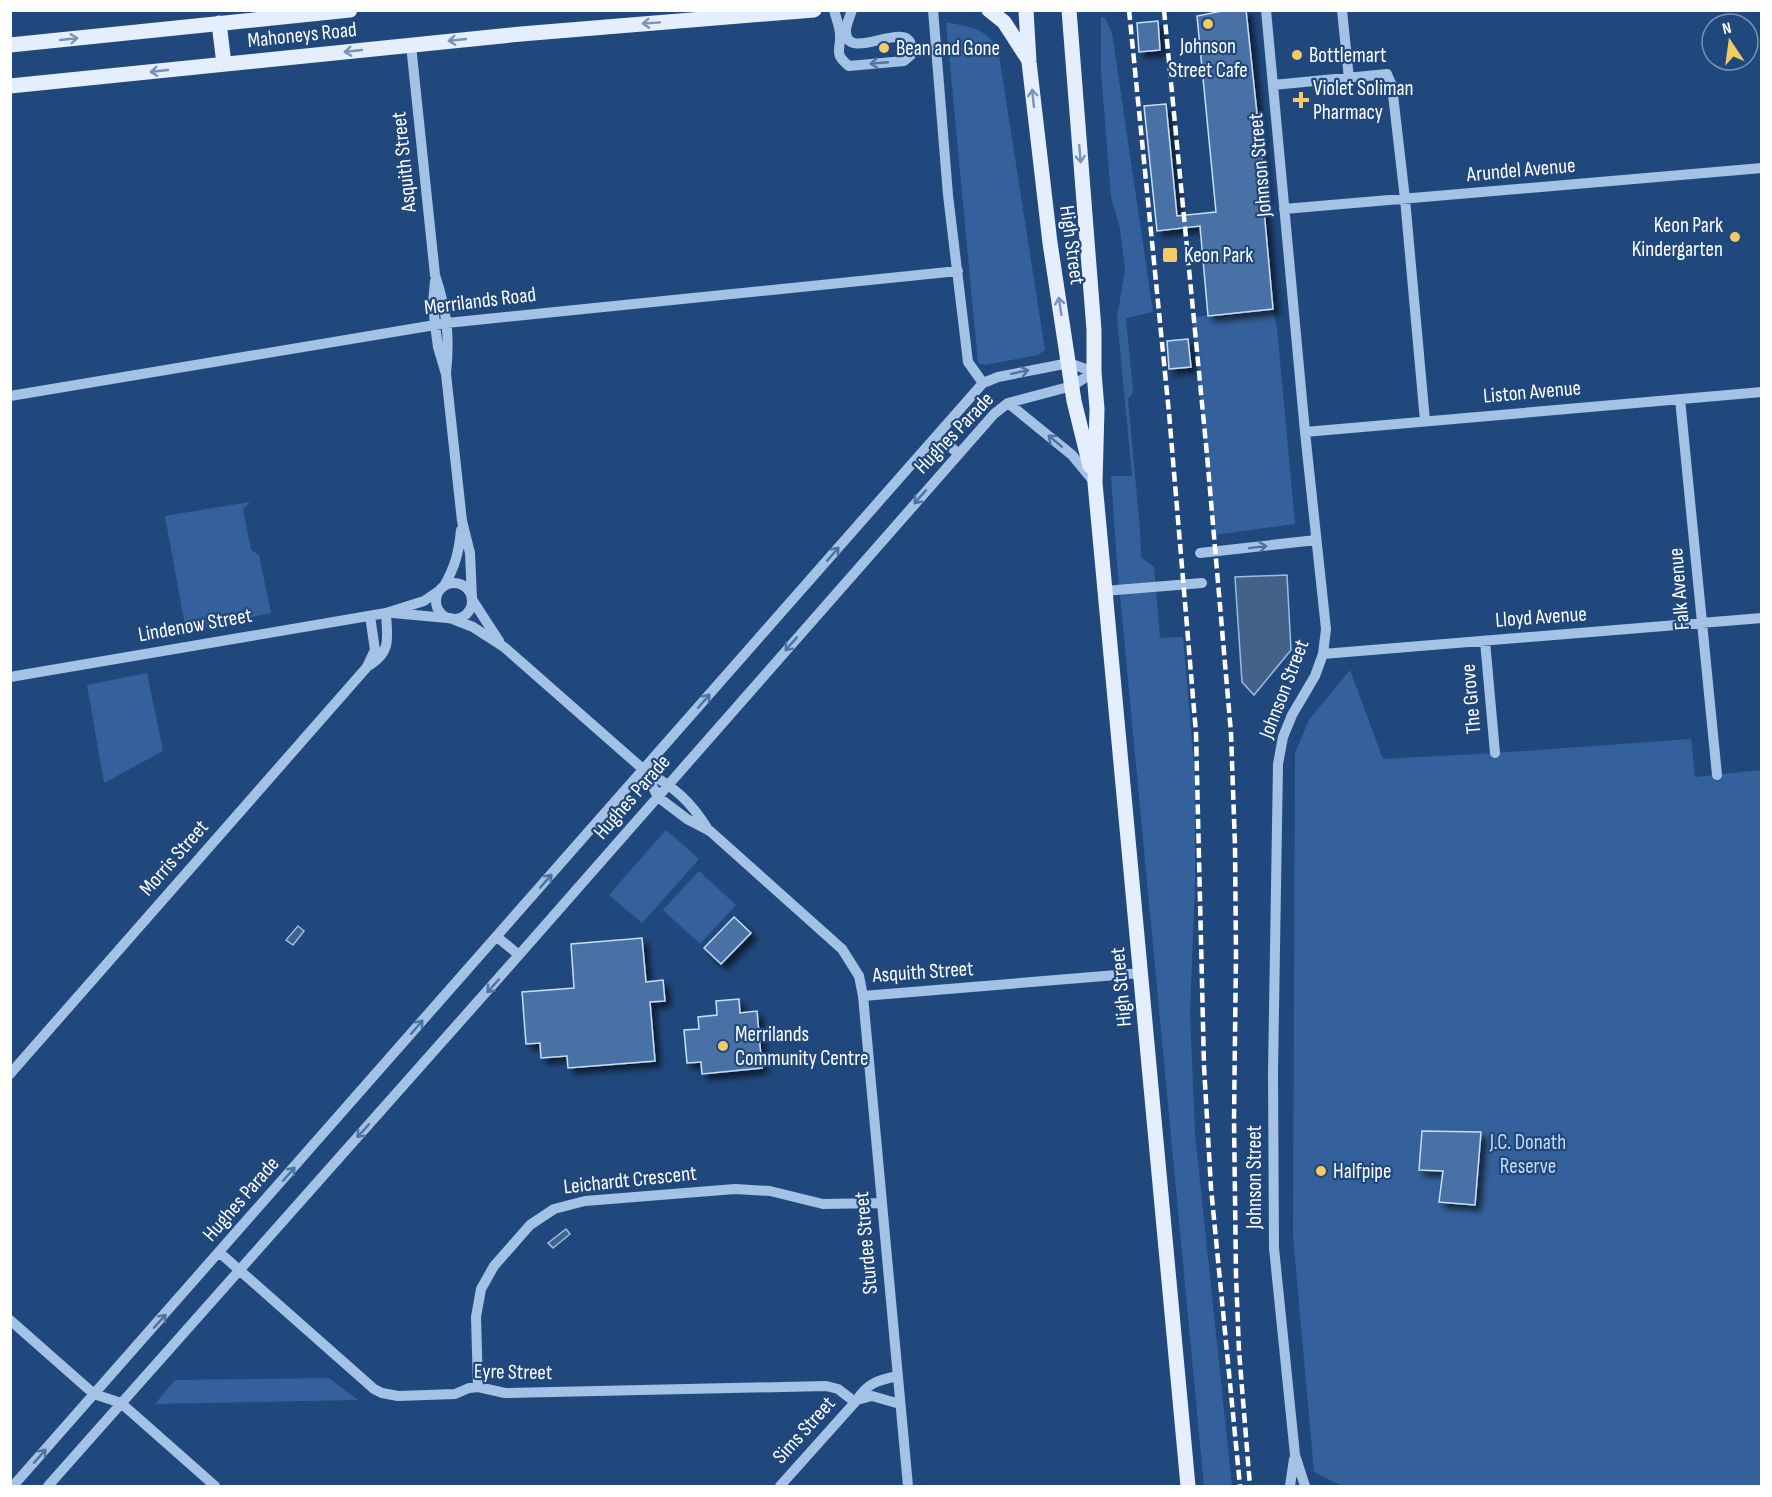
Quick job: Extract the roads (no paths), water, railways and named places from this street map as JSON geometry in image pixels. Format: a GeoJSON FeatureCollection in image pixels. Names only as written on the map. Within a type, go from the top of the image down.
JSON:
{"type":"FeatureCollection","features":[{"type":"Feature","properties":{"kind":"main road","name":"Mahoneys Road"},"geometry":{"type":"LineString","coordinates":[[10,45],[350,10]]}},
{"type":"Feature","properties":{"kind":"main road","name":"Mahoneys Road"},"geometry":{"type":"LineString","coordinates":[[10,86],[614,25],[814,10]]}},
{"type":"Feature","properties":{"kind":"main road"},"geometry":{"type":"LineString","coordinates":[[989,10],[1004,22],[1029,62]]}},
{"type":"Feature","properties":{"kind":"main road","name":"High Street"},"geometry":{"type":"LineString","coordinates":[[1026,10],[1029,62],[1050,243],[1072,386],[1095,483]]}},
{"type":"Feature","properties":{"kind":"main road","name":"High Street"},"geometry":{"type":"LineString","coordinates":[[1069,10],[1094,330],[1097,409],[1095,483],[1188,1486]]}},
{"type":"Feature","properties":{"kind":"main road"},"geometry":{"type":"LineString","coordinates":[[219,23],[224,64]]}},
{"type":"Feature","properties":{"kind":"street"},"geometry":{"type":"LineString","coordinates":[[834,10],[841,35],[838,52],[849,66],[904,61],[911,55],[910,41],[903,36],[893,36],[882,41],[861,43],[852,41],[846,30],[852,10]]}},
{"type":"Feature","properties":{"kind":"street"},"geometry":{"type":"LineString","coordinates":[[933,10],[948,195],[968,362],[982,383]]}},
{"type":"Feature","properties":{"kind":"street","name":"Johnson Street"},"geometry":{"type":"LineString","coordinates":[[1266,10],[1305,432],[1326,628],[1323,654],[1315,676],[1292,715],[1283,737],[1278,764],[1273,1072],[1274,1248],[1295,1455],[1305,1486]]}},
{"type":"Feature","properties":{"kind":"street"},"geometry":{"type":"LineString","coordinates":[[1342,10],[1349,79]]}},
{"type":"Feature","properties":{"kind":"street","name":"Asquith Street"},"geometry":{"type":"LineString","coordinates":[[411,45],[435,275],[433,303],[435,325],[438,347],[446,374],[462,521],[470,553],[472,600],[504,647]]}},
{"type":"Feature","properties":{"kind":"street"},"geometry":{"type":"LineString","coordinates":[[1273,85],[1387,74],[1392,86],[1405,200],[1425,421]]}},
{"type":"Feature","properties":{"kind":"street","name":"Arundel Avenue"},"geometry":{"type":"LineString","coordinates":[[1284,209],[1761,168]]}},
{"type":"Feature","properties":{"kind":"street","name":"Merrilands Road"},"geometry":{"type":"LineString","coordinates":[[10,396],[447,323],[958,272]]}},
{"type":"Feature","properties":{"kind":"street","name":"Asquith Street"},"geometry":{"type":"LineString","coordinates":[[435,275],[444,302],[447,323],[449,345],[446,374]]}},
{"type":"Feature","properties":{"kind":"street"},"geometry":{"type":"LineString","coordinates":[[1069,363],[1094,372]]}},
{"type":"Feature","properties":{"kind":"street","name":"Hughes Parade"},"geometry":{"type":"LineString","coordinates":[[13,1486],[982,383],[998,377],[1069,363]]}},
{"type":"Feature","properties":{"kind":"street","name":"Hughes Parade"},"geometry":{"type":"LineString","coordinates":[[48,1486],[519,956],[994,414],[1008,403],[1072,386],[1094,372]]}},
{"type":"Feature","properties":{"kind":"street","name":"Liston Avenue"},"geometry":{"type":"LineString","coordinates":[[1305,432],[1761,392]]}},
{"type":"Feature","properties":{"kind":"street","name":"Falk Avenue"},"geometry":{"type":"LineString","coordinates":[[1680,399],[1717,775]]}},
{"type":"Feature","properties":{"kind":"street"},"geometry":{"type":"LineString","coordinates":[[1008,403],[1072,455],[1095,483]]}},
{"type":"Feature","properties":{"kind":"street"},"geometry":{"type":"LineString","coordinates":[[937,436],[958,453]]}},
{"type":"Feature","properties":{"kind":"street","name":"Asquith Street"},"geometry":{"type":"LineString","coordinates":[[442,588],[454,568],[459,552],[462,521]]}},
{"type":"Feature","properties":{"kind":"street"},"geometry":{"type":"LineString","coordinates":[[1200,553],[1316,540]]}},
{"type":"Feature","properties":{"kind":"street"},"geometry":{"type":"LineString","coordinates":[[1104,591],[1202,583]]}},
{"type":"Feature","properties":{"kind":"street"},"geometry":{"type":"LineString","coordinates":[[450,584],[462,585],[470,593],[472,600],[469,611],[455,619],[443,615],[437,606],[442,588],[450,584]]}},
{"type":"Feature","properties":{"kind":"street","name":"Lindenow Street"},"geometry":{"type":"LineString","coordinates":[[13,673],[386,613],[424,601],[442,588]]}},
{"type":"Feature","properties":{"kind":"street","name":"Lindenow Street"},"geometry":{"type":"LineString","coordinates":[[386,613],[449,618]]}},
{"type":"Feature","properties":{"kind":"street","name":"Morris Street"},"geometry":{"type":"LineString","coordinates":[[10,1074],[367,667],[381,658],[386,650],[386,613]]}},
{"type":"Feature","properties":{"kind":"street","name":"Morris Street"},"geometry":{"type":"LineString","coordinates":[[367,667],[375,650],[370,615]]}},
{"type":"Feature","properties":{"kind":"street","name":"Asquith Street"},"geometry":{"type":"LineString","coordinates":[[449,618],[473,627],[504,647],[644,770],[669,784],[698,812],[710,831]]}},
{"type":"Feature","properties":{"kind":"street","name":"Lloyd Avenue"},"geometry":{"type":"LineString","coordinates":[[1323,654],[1761,618]]}},
{"type":"Feature","properties":{"kind":"street","name":"The Grove"},"geometry":{"type":"LineString","coordinates":[[1485,641],[1496,753]]}},
{"type":"Feature","properties":{"kind":"street","name":"Asquith Street"},"geometry":{"type":"LineString","coordinates":[[644,770],[658,797],[687,819],[710,831],[842,949],[859,976],[863,996],[1141,973]]}},
{"type":"Feature","properties":{"kind":"street"},"geometry":{"type":"LineString","coordinates":[[497,937],[519,956]]}},
{"type":"Feature","properties":{"kind":"street","name":"Sturdee Street"},"geometry":{"type":"LineString","coordinates":[[863,996],[908,1486]]}},
{"type":"Feature","properties":{"kind":"street","name":"Leichardt Crescent"},"geometry":{"type":"LineString","coordinates":[[478,1387],[476,1317],[481,1289],[494,1266],[531,1225],[554,1209],[585,1201],[735,1189],[770,1191],[823,1204],[882,1203]]}},
{"type":"Feature","properties":{"kind":"street","name":"Eyre Street"},"geometry":{"type":"LineString","coordinates":[[220,1253],[374,1389],[382,1393],[398,1396],[455,1394],[478,1387],[505,1393],[826,1386],[837,1389],[856,1401]]}},
{"type":"Feature","properties":{"kind":"street"},"geometry":{"type":"LineString","coordinates":[[10,1320],[94,1394],[121,1403],[215,1486]]}},
{"type":"Feature","properties":{"kind":"street","name":"Sims Street"},"geometry":{"type":"LineString","coordinates":[[780,1486],[856,1401],[863,1389],[872,1383],[897,1376]]}},
{"type":"Feature","properties":{"kind":"street","name":"Sims Street"},"geometry":{"type":"LineString","coordinates":[[856,1401],[872,1396],[900,1404]]}},
{"type":"Feature","properties":{"kind":"street","name":"Johnson Street"},"geometry":{"type":"LineString","coordinates":[[1290,1486],[1295,1455]]}},
{"type":"Feature","properties":{"kind":"railway"},"geometry":{"type":"LineString","coordinates":[[1129,10],[1169,413],[1196,733],[1204,1066],[1211,1188],[1240,1486]]}},
{"type":"Feature","properties":{"kind":"railway"},"geometry":{"type":"LineString","coordinates":[[1164,10],[1231,733],[1236,954],[1234,1120],[1236,1275],[1239,1351],[1250,1486]]}},
{"type":"Feature","properties":{"kind":"place","name":"Johnson Street Cafe"},"geometry":{"type":"Point","coordinates":[1208,24]}},
{"type":"Feature","properties":{"kind":"place","name":"Bean and Gone"},"geometry":{"type":"Point","coordinates":[884,48]}},
{"type":"Feature","properties":{"kind":"place","name":"Bottlemart"},"geometry":{"type":"Point","coordinates":[1297,55]}},
{"type":"Feature","properties":{"kind":"place","name":"Violet Soliman Pharmacy"},"geometry":{"type":"Point","coordinates":[1301,100]}},
{"type":"Feature","properties":{"kind":"place","name":"Keon Park Kindergarten"},"geometry":{"type":"Point","coordinates":[1735,237]}},
{"type":"Feature","properties":{"kind":"place","name":"Keon Park"},"geometry":{"type":"Point","coordinates":[1170,255]}},
{"type":"Feature","properties":{"kind":"place","name":"Merrilands Community Centre"},"geometry":{"type":"Point","coordinates":[723,1046]}},
{"type":"Feature","properties":{"kind":"place","name":"Halfpipe"},"geometry":{"type":"Point","coordinates":[1321,1171]}},
{"type":"Feature","properties":{"kind":"park label","name":"J.C. Donath Reserve"},"geometry":{"type":"Point","coordinates":[1528,1154]}}]}
